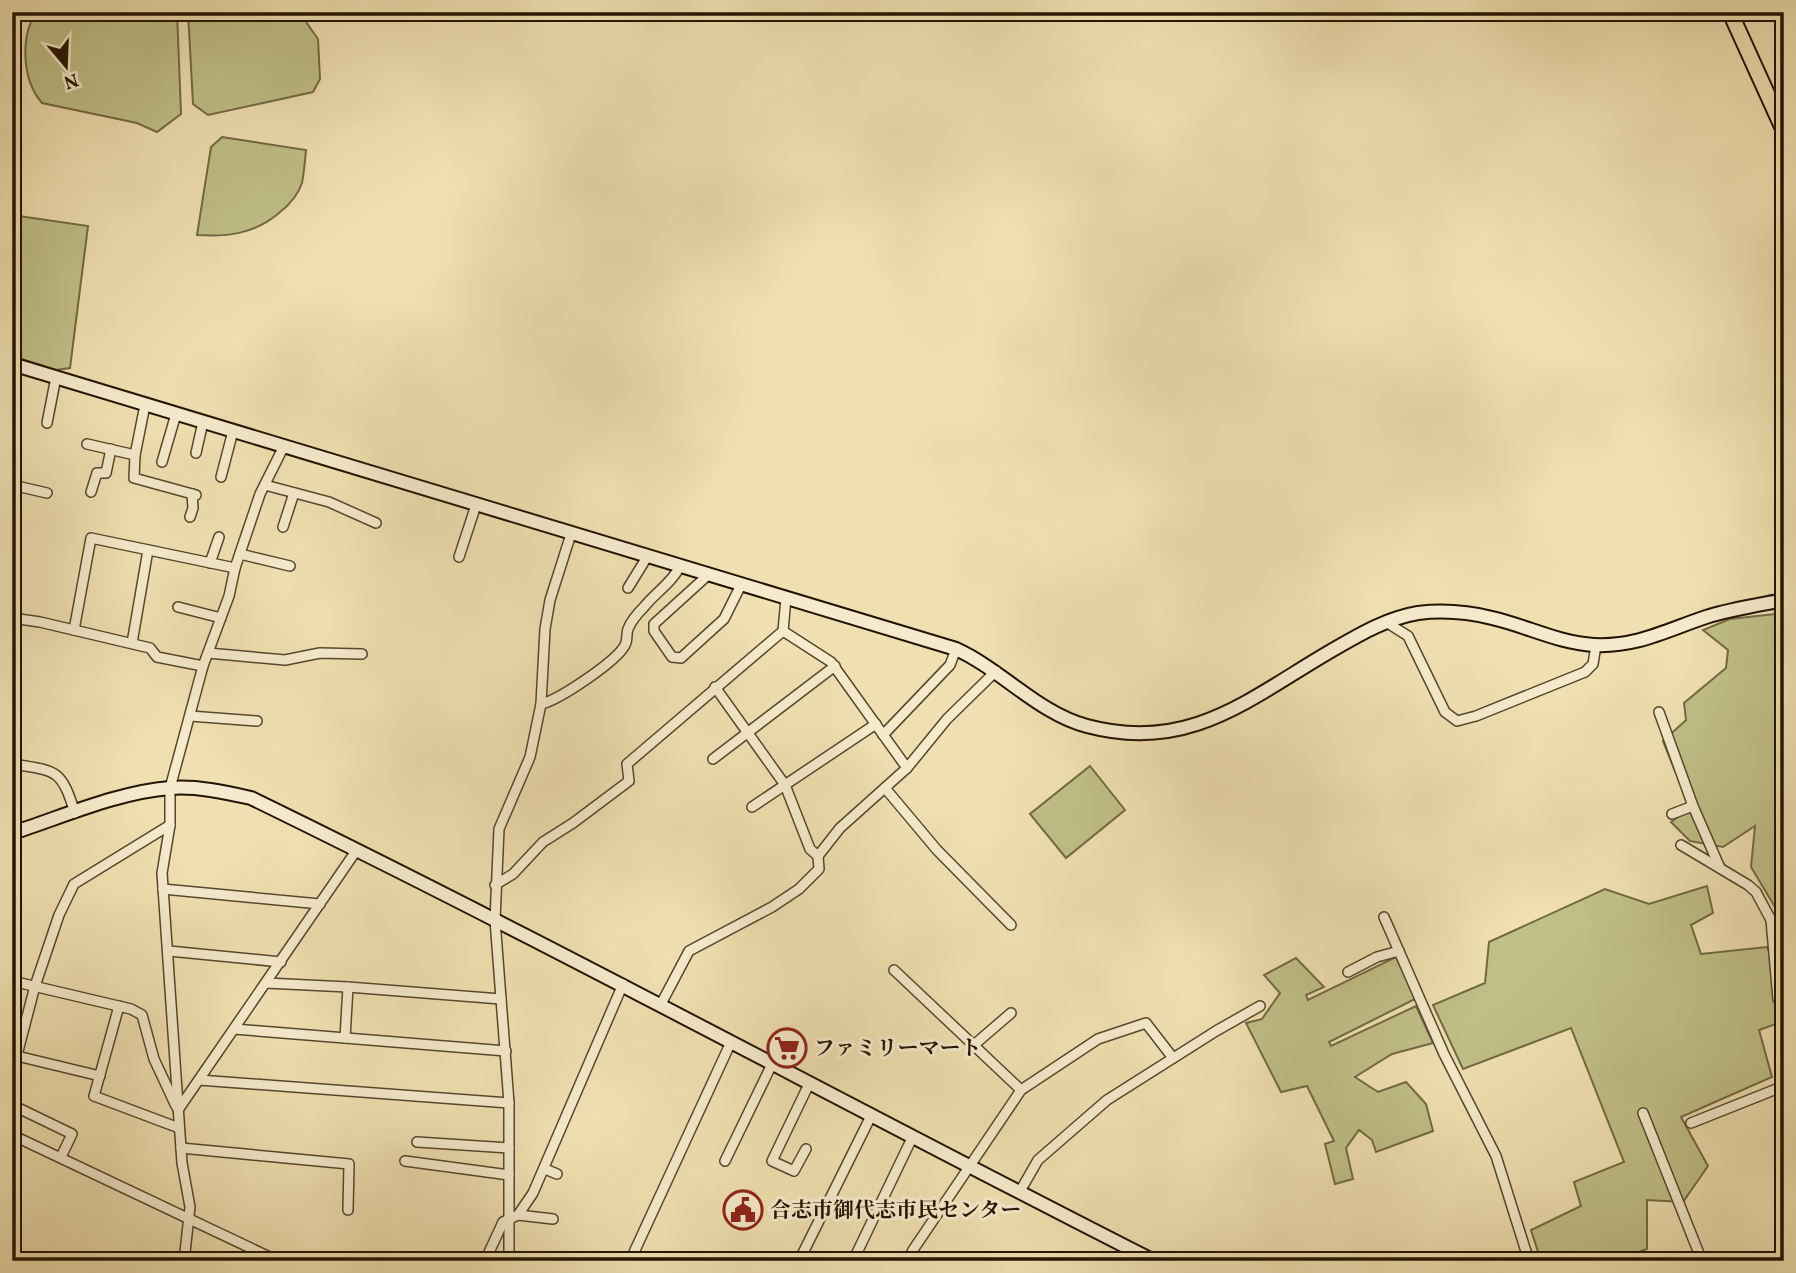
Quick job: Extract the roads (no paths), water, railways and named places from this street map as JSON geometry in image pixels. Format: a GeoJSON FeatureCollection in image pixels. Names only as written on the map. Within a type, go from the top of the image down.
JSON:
{"type":"FeatureCollection","features":[{"type":"Feature","properties":{"kind":"main road"},"geometry":{"type":"LineString","coordinates":[[1730,12],[1784,131]]}},
{"type":"Feature","properties":{"kind":"street"},"geometry":{"type":"LineString","coordinates":[[12,364],[956,649],[996,671],[1062,718],[1131,734],[1181,731],[1225,714],[1361,634],[1386,622],[1415,614],[1436,611],[1464,612],[1570,642],[1595,645],[1645,640],[1727,611],[1784,600]]}},
{"type":"Feature","properties":{"kind":"street"},"geometry":{"type":"LineString","coordinates":[[47,422],[56,377]]}},
{"type":"Feature","properties":{"kind":"street"},"geometry":{"type":"LineString","coordinates":[[145,405],[135,455],[134,478],[194,495],[190,517]]}},
{"type":"Feature","properties":{"kind":"street"},"geometry":{"type":"LineString","coordinates":[[162,462],[176,414]]}},
{"type":"Feature","properties":{"kind":"street"},"geometry":{"type":"LineString","coordinates":[[196,453],[203,422]]}},
{"type":"Feature","properties":{"kind":"street"},"geometry":{"type":"LineString","coordinates":[[221,477],[233,431]]}},
{"type":"Feature","properties":{"kind":"street"},"geometry":{"type":"LineString","coordinates":[[87,443],[135,455]]}},
{"type":"Feature","properties":{"kind":"street"},"geometry":{"type":"LineString","coordinates":[[184,1261],[190,1208],[180,1148],[163,889],[170,825],[170,788],[203,666],[221,618],[235,568],[265,485],[284,446]]}},
{"type":"Feature","properties":{"kind":"street"},"geometry":{"type":"LineString","coordinates":[[91,492],[97,473],[106,473],[111,449]]}},
{"type":"Feature","properties":{"kind":"street"},"geometry":{"type":"LineString","coordinates":[[12,485],[47,494]]}},
{"type":"Feature","properties":{"kind":"street"},"geometry":{"type":"LineString","coordinates":[[265,485],[329,502],[376,523]]}},
{"type":"Feature","properties":{"kind":"street"},"geometry":{"type":"LineString","coordinates":[[283,527],[294,493]]}},
{"type":"Feature","properties":{"kind":"street"},"geometry":{"type":"LineString","coordinates":[[459,557],[476,505]]}},
{"type":"Feature","properties":{"kind":"street"},"geometry":{"type":"LineString","coordinates":[[509,1261],[513,1217],[509,1175],[509,1103],[495,920],[499,829],[530,757],[541,704],[545,629],[550,600],[571,534]]}},
{"type":"Feature","properties":{"kind":"street"},"geometry":{"type":"LineString","coordinates":[[210,563],[219,537]]}},
{"type":"Feature","properties":{"kind":"street"},"geometry":{"type":"LineString","coordinates":[[74,630],[91,538],[235,568]]}},
{"type":"Feature","properties":{"kind":"street"},"geometry":{"type":"LineString","coordinates":[[132,643],[148,550]]}},
{"type":"Feature","properties":{"kind":"street"},"geometry":{"type":"LineString","coordinates":[[240,554],[290,566]]}},
{"type":"Feature","properties":{"kind":"street"},"geometry":{"type":"LineString","coordinates":[[628,588],[648,557]]}},
{"type":"Feature","properties":{"kind":"street"},"geometry":{"type":"LineString","coordinates":[[541,704],[551,702],[593,674],[621,650],[627,643],[628,630],[636,617],[655,593],[676,576],[680,566]]}},
{"type":"Feature","properties":{"kind":"street"},"geometry":{"type":"LineString","coordinates":[[708,575],[654,624],[654,631],[672,657],[681,658],[724,619],[741,585]]}},
{"type":"Feature","properties":{"kind":"street"},"geometry":{"type":"LineString","coordinates":[[495,885],[513,874],[543,842],[629,781],[627,764],[783,631],[786,598]]}},
{"type":"Feature","properties":{"kind":"street"},"geometry":{"type":"LineString","coordinates":[[178,607],[221,618]]}},
{"type":"Feature","properties":{"kind":"street"},"geometry":{"type":"LineString","coordinates":[[12,618],[132,643],[150,648],[157,657],[203,666]]}},
{"type":"Feature","properties":{"kind":"street"},"geometry":{"type":"LineString","coordinates":[[1386,622],[1408,636],[1445,712],[1457,721],[1476,716],[1585,671],[1593,664],[1595,645]]}},
{"type":"Feature","properties":{"kind":"street"},"geometry":{"type":"LineString","coordinates":[[783,631],[831,662],[907,768]]}},
{"type":"Feature","properties":{"kind":"street"},"geometry":{"type":"LineString","coordinates":[[883,735],[950,665],[956,649]]}},
{"type":"Feature","properties":{"kind":"street"},"geometry":{"type":"LineString","coordinates":[[208,653],[285,660],[320,653],[362,654]]}},
{"type":"Feature","properties":{"kind":"street"},"geometry":{"type":"LineString","coordinates":[[713,759],[835,667]]}},
{"type":"Feature","properties":{"kind":"street"},"geometry":{"type":"LineString","coordinates":[[660,1004],[690,951],[772,907],[799,889],[819,869],[818,856],[840,828],[907,768],[947,719],[996,671]]}},
{"type":"Feature","properties":{"kind":"street"},"geometry":{"type":"LineString","coordinates":[[715,687],[785,785],[810,849],[818,856]]}},
{"type":"Feature","properties":{"kind":"street"},"geometry":{"type":"LineString","coordinates":[[1659,712],[1693,806],[1720,868]]}},
{"type":"Feature","properties":{"kind":"street"},"geometry":{"type":"LineString","coordinates":[[190,716],[257,721]]}},
{"type":"Feature","properties":{"kind":"street"},"geometry":{"type":"LineString","coordinates":[[752,807],[876,724]]}},
{"type":"Feature","properties":{"kind":"street"},"geometry":{"type":"LineString","coordinates":[[12,764],[48,770],[61,777],[75,813]]}},
{"type":"Feature","properties":{"kind":"street"},"geometry":{"type":"LineString","coordinates":[[12,833],[125,797],[170,788],[210,789],[251,798],[623,985],[912,1138],[1154,1261]]}},
{"type":"Feature","properties":{"kind":"street"},"geometry":{"type":"LineString","coordinates":[[885,788],[937,850],[1011,925]]}},
{"type":"Feature","properties":{"kind":"street"},"geometry":{"type":"LineString","coordinates":[[1672,814],[1693,806]]}},
{"type":"Feature","properties":{"kind":"street"},"geometry":{"type":"LineString","coordinates":[[12,1074],[17,1056],[17,1034],[74,884],[170,825]]}},
{"type":"Feature","properties":{"kind":"street"},"geometry":{"type":"LineString","coordinates":[[1681,845],[1756,892],[1771,920],[1778,999]]}},
{"type":"Feature","properties":{"kind":"street"},"geometry":{"type":"LineString","coordinates":[[178,1110],[356,851]]}},
{"type":"Feature","properties":{"kind":"street"},"geometry":{"type":"LineString","coordinates":[[163,889],[320,904]]}},
{"type":"Feature","properties":{"kind":"street"},"geometry":{"type":"LineString","coordinates":[[1384,916],[1444,1054],[1496,1156],[1529,1261]]}},
{"type":"Feature","properties":{"kind":"street"},"geometry":{"type":"LineString","coordinates":[[1771,920],[1784,919]]}},
{"type":"Feature","properties":{"kind":"street"},"geometry":{"type":"LineString","coordinates":[[169,951],[281,962]]}},
{"type":"Feature","properties":{"kind":"street"},"geometry":{"type":"LineString","coordinates":[[1348,972],[1377,957],[1399,951]]}},
{"type":"Feature","properties":{"kind":"street"},"geometry":{"type":"LineString","coordinates":[[894,970],[1021,1090]]}},
{"type":"Feature","properties":{"kind":"street"},"geometry":{"type":"LineString","coordinates":[[12,981],[119,1006],[142,1015],[154,1059],[178,1110]]}},
{"type":"Feature","properties":{"kind":"street"},"geometry":{"type":"LineString","coordinates":[[266,983],[348,986],[501,999]]}},
{"type":"Feature","properties":{"kind":"street"},"geometry":{"type":"LineString","coordinates":[[485,1261],[503,1222],[513,1217],[533,1193],[545,1169],[623,985]]}},
{"type":"Feature","properties":{"kind":"street"},"geometry":{"type":"LineString","coordinates":[[345,1038],[348,986]]}},
{"type":"Feature","properties":{"kind":"street"},"geometry":{"type":"LineString","coordinates":[[119,1006],[94,1096],[179,1128]]}},
{"type":"Feature","properties":{"kind":"street"},"geometry":{"type":"LineString","coordinates":[[1019,1193],[1038,1160],[1107,1100],[1260,1006]]}},
{"type":"Feature","properties":{"kind":"street"},"geometry":{"type":"LineString","coordinates":[[975,1045],[1011,1013]]}},
{"type":"Feature","properties":{"kind":"street"},"geometry":{"type":"LineString","coordinates":[[908,1261],[1021,1090],[1098,1039],[1146,1023],[1173,1058]]}},
{"type":"Feature","properties":{"kind":"street"},"geometry":{"type":"LineString","coordinates":[[234,1029],[506,1051]]}},
{"type":"Feature","properties":{"kind":"street"},"geometry":{"type":"LineString","coordinates":[[630,1261],[731,1042]]}},
{"type":"Feature","properties":{"kind":"street"},"geometry":{"type":"LineString","coordinates":[[17,1056],[100,1076]]}},
{"type":"Feature","properties":{"kind":"street"},"geometry":{"type":"LineString","coordinates":[[725,1161],[772,1064]]}},
{"type":"Feature","properties":{"kind":"street"},"geometry":{"type":"LineString","coordinates":[[199,1080],[509,1103]]}},
{"type":"Feature","properties":{"kind":"street"},"geometry":{"type":"LineString","coordinates":[[806,1149],[794,1171],[772,1161],[809,1084]]}},
{"type":"Feature","properties":{"kind":"street"},"geometry":{"type":"LineString","coordinates":[[1691,1123],[1779,1088],[1784,1099]]}},
{"type":"Feature","properties":{"kind":"street"},"geometry":{"type":"LineString","coordinates":[[12,1105],[72,1134],[61,1157]]}},
{"type":"Feature","properties":{"kind":"street"},"geometry":{"type":"LineString","coordinates":[[1643,1113],[1702,1261]]}},
{"type":"Feature","properties":{"kind":"street"},"geometry":{"type":"LineString","coordinates":[[799,1261],[871,1116]]}},
{"type":"Feature","properties":{"kind":"street"},"geometry":{"type":"LineString","coordinates":[[12,1135],[278,1261]]}},
{"type":"Feature","properties":{"kind":"street"},"geometry":{"type":"LineString","coordinates":[[853,1261],[912,1138]]}},
{"type":"Feature","properties":{"kind":"street"},"geometry":{"type":"LineString","coordinates":[[417,1142],[509,1148]]}},
{"type":"Feature","properties":{"kind":"street"},"geometry":{"type":"LineString","coordinates":[[180,1148],[349,1164],[348,1210]]}},
{"type":"Feature","properties":{"kind":"street"},"geometry":{"type":"LineString","coordinates":[[405,1161],[509,1175]]}},
{"type":"Feature","properties":{"kind":"street"},"geometry":{"type":"LineString","coordinates":[[545,1169],[556,1174]]}},
{"type":"Feature","properties":{"kind":"street"},"geometry":{"type":"LineString","coordinates":[[513,1217],[553,1219]]}},
{"type":"Feature","properties":{"kind":"street"},"geometry":{"type":"LineString","coordinates":[[1772,1261],[1784,1256]]}},
{"type":"Feature","properties":{"kind":"place","name":"ファミリーマート"},"geometry":{"type":"Point","coordinates":[787,1048]}},
{"type":"Feature","properties":{"kind":"place","name":"合志市御代志市民センター"},"geometry":{"type":"Point","coordinates":[743,1210]}}]}
